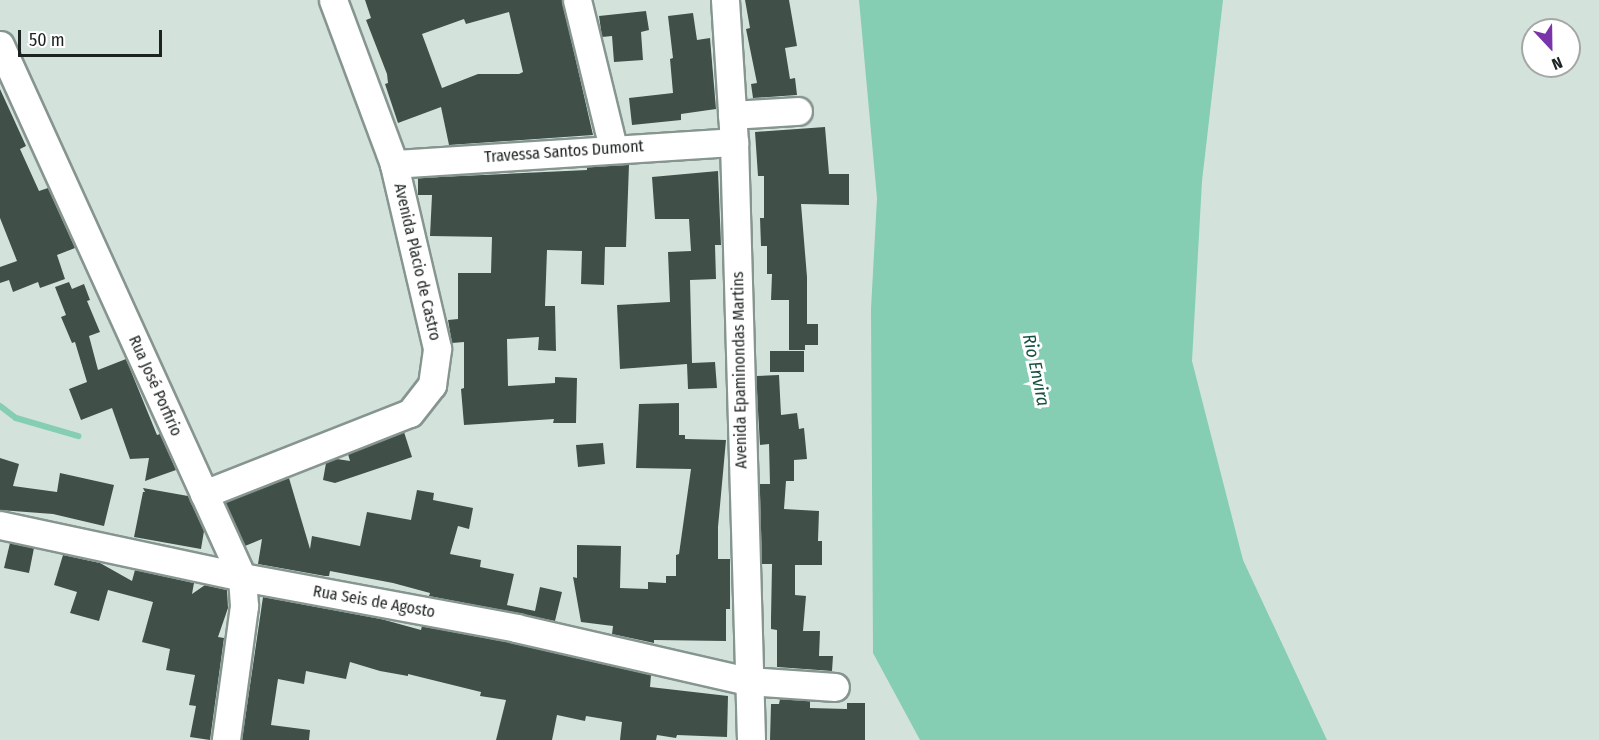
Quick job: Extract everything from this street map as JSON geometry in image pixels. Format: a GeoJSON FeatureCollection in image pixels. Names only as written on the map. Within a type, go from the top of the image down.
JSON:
{"type":"FeatureCollection","features":[{"type":"Feature","properties":{"kind":"street","name":"Avenida Placio de Castro"},"geometry":{"type":"LineString","coordinates":[[204,494],[410,412],[432,385],[437,348],[394,164],[333,0]]}},
{"type":"Feature","properties":{"kind":"street"},"geometry":{"type":"LineString","coordinates":[[577,0],[613,148]]}},
{"type":"Feature","properties":{"kind":"street","name":"Avenida Epaminondas Martins"},"geometry":{"type":"LineString","coordinates":[[725,0],[733,129],[751,740]]}},
{"type":"Feature","properties":{"kind":"street","name":"Rua José Porfirio"},"geometry":{"type":"LineString","coordinates":[[0,45],[242,577],[244,606],[226,740]]}},
{"type":"Feature","properties":{"kind":"street","name":"Travessa Santos Dumont"},"geometry":{"type":"LineString","coordinates":[[394,164],[613,148],[733,129],[798,111]]}},
{"type":"Feature","properties":{"kind":"street","name":"Rua Seis de Agosto"},"geometry":{"type":"LineString","coordinates":[[0,525],[242,577],[516,628],[748,681],[836,687]]}},
{"type":"Feature","properties":{"kind":"water","name":"Rio Envira"},"geometry":{"type":"Polygon","coordinates":[[[859,0],[1223,0],[1202,181],[1192,361],[1243,560],[1327,740],[920,740],[873,653],[871,309],[877,198],[859,0]]]}},
{"type":"Feature","properties":{"kind":"building"},"geometry":{"type":"Polygon","coordinates":[[[365,0],[562,0],[593,135],[449,145],[441,107],[398,123],[385,84],[388,83],[387,74],[366,20],[371,18],[365,0]],[[509,12],[466,24],[464,19],[422,34],[442,88],[478,74],[519,74],[523,72],[509,12]]]}},
{"type":"Feature","properties":{"kind":"building"},"geometry":{"type":"Polygon","coordinates":[[[745,0],[789,0],[797,46],[785,48],[790,79],[795,78],[797,95],[753,98],[751,84],[757,83],[746,29],[750,28],[745,0]]]}},
{"type":"Feature","properties":{"kind":"building"},"geometry":{"type":"Polygon","coordinates":[[[646,11],[649,30],[641,32],[643,60],[614,62],[612,36],[602,37],[599,16],[646,11]]]}},
{"type":"Feature","properties":{"kind":"building"},"geometry":{"type":"Polygon","coordinates":[[[693,13],[697,40],[710,38],[716,109],[681,114],[681,120],[632,125],[629,98],[673,93],[670,59],[673,58],[668,16],[693,13]]]}},
{"type":"Feature","properties":{"kind":"building"},"geometry":{"type":"Polygon","coordinates":[[[0,89],[26,146],[20,149],[39,191],[48,188],[75,248],[57,255],[65,279],[40,288],[38,282],[13,292],[9,280],[0,283],[0,267],[17,261],[0,218],[0,89]]]}},
{"type":"Feature","properties":{"kind":"building"},"geometry":{"type":"Polygon","coordinates":[[[825,127],[829,174],[849,174],[849,205],[801,204],[807,277],[807,324],[818,324],[818,345],[805,345],[805,350],[789,350],[789,300],[771,300],[772,274],[767,274],[767,246],[761,246],[760,218],[764,218],[764,176],[758,176],[755,132],[825,127]]]}},
{"type":"Feature","properties":{"kind":"building"},"geometry":{"type":"Polygon","coordinates":[[[629,165],[626,247],[605,247],[604,285],[581,284],[582,251],[547,250],[545,306],[555,306],[556,351],[538,350],[539,337],[507,339],[508,386],[555,383],[555,377],[577,378],[576,423],[553,423],[554,419],[464,425],[461,389],[464,388],[464,342],[452,343],[448,320],[458,319],[458,273],[491,273],[492,237],[430,236],[432,195],[418,195],[418,178],[587,170],[587,167],[629,165]]]}},
{"type":"Feature","properties":{"kind":"building"},"geometry":{"type":"Polygon","coordinates":[[[718,171],[721,245],[715,245],[716,279],[690,280],[692,363],[715,362],[717,388],[688,389],[687,364],[620,369],[617,305],[670,302],[668,252],[691,251],[689,219],[655,219],[652,177],[718,171]]]}},
{"type":"Feature","properties":{"kind":"building"},"geometry":{"type":"Polygon","coordinates":[[[69,282],[72,289],[84,284],[90,300],[87,301],[100,332],[89,336],[98,370],[126,359],[157,435],[160,434],[176,470],[145,481],[149,458],[130,459],[112,408],[81,420],[69,389],[87,382],[75,342],[72,343],[61,317],[66,315],[55,287],[69,282]]]}},
{"type":"Feature","properties":{"kind":"building"},"geometry":{"type":"Polygon","coordinates":[[[770,351],[804,351],[804,372],[770,372],[770,351]]]}},
{"type":"Feature","properties":{"kind":"building"},"geometry":{"type":"Polygon","coordinates":[[[779,375],[781,415],[797,413],[799,429],[804,428],[807,459],[794,460],[794,481],[786,481],[784,509],[819,511],[818,541],[822,541],[822,565],[795,565],[795,595],[806,596],[803,631],[820,631],[819,656],[833,656],[832,671],[777,667],[777,630],[771,629],[772,564],[762,564],[759,484],[770,484],[769,444],[760,445],[756,376],[779,375]]]}},
{"type":"Feature","properties":{"kind":"building"},"geometry":{"type":"Polygon","coordinates":[[[679,403],[679,435],[685,435],[685,439],[726,440],[718,527],[718,559],[730,559],[730,609],[726,609],[726,641],[654,640],[654,643],[612,634],[613,626],[581,622],[573,577],[577,578],[577,545],[621,546],[620,588],[648,589],[648,582],[666,583],[666,576],[676,576],[676,555],[679,554],[691,469],[636,468],[639,404],[679,403]]]}},
{"type":"Feature","properties":{"kind":"building"},"geometry":{"type":"Polygon","coordinates":[[[404,432],[412,457],[335,483],[323,480],[326,463],[337,459],[350,461],[348,454],[404,432]]]}},
{"type":"Feature","properties":{"kind":"building"},"geometry":{"type":"Polygon","coordinates":[[[603,443],[605,464],[578,467],[576,445],[603,443]]]}},
{"type":"Feature","properties":{"kind":"building"},"geometry":{"type":"Polygon","coordinates":[[[0,458],[19,464],[13,486],[57,492],[60,473],[114,485],[104,526],[53,514],[0,510],[0,458]]]}},
{"type":"Feature","properties":{"kind":"building"},"geometry":{"type":"Polygon","coordinates":[[[289,478],[310,549],[312,536],[360,546],[367,512],[411,520],[417,490],[434,493],[433,500],[473,508],[469,529],[458,526],[450,554],[481,560],[480,567],[514,574],[507,605],[535,611],[540,587],[562,592],[555,621],[429,596],[430,593],[393,583],[330,571],[329,576],[325,576],[258,564],[262,539],[245,546],[225,502],[289,478]]]}},
{"type":"Feature","properties":{"kind":"building"},"geometry":{"type":"Polygon","coordinates":[[[143,488],[188,496],[204,531],[201,549],[134,537],[143,492],[145,492],[143,488]]]}},
{"type":"Feature","properties":{"kind":"building"},"geometry":{"type":"Polygon","coordinates":[[[10,543],[34,548],[29,573],[4,568],[10,543]]]}},
{"type":"Feature","properties":{"kind":"building"},"geometry":{"type":"Polygon","coordinates":[[[63,555],[100,563],[132,581],[135,570],[194,583],[192,594],[205,585],[227,590],[228,608],[218,637],[224,638],[210,740],[190,737],[196,706],[189,705],[195,675],[166,670],[170,649],[142,642],[153,602],[108,590],[99,621],[70,613],[77,592],[54,585],[63,555]]]}},
{"type":"Feature","properties":{"kind":"building"},"geometry":{"type":"Polygon","coordinates":[[[263,597],[381,619],[421,630],[422,626],[513,643],[651,675],[650,687],[728,696],[727,737],[677,735],[676,738],[657,735],[656,740],[620,740],[622,722],[586,716],[585,721],[557,715],[552,740],[496,740],[506,700],[480,696],[481,692],[408,674],[408,676],[380,671],[350,662],[346,679],[306,671],[304,684],[278,679],[271,725],[310,730],[309,740],[242,740],[263,597]]]}},
{"type":"Feature","properties":{"kind":"building"},"geometry":{"type":"Polygon","coordinates":[[[780,699],[810,701],[810,708],[847,709],[847,703],[865,703],[865,740],[770,740],[771,704],[779,704],[780,699]]]}},
{"type":"Feature","properties":{"kind":"waterway"},"geometry":{"type":"LineString","coordinates":[[0,406],[16,418],[78,436]]}}]}
